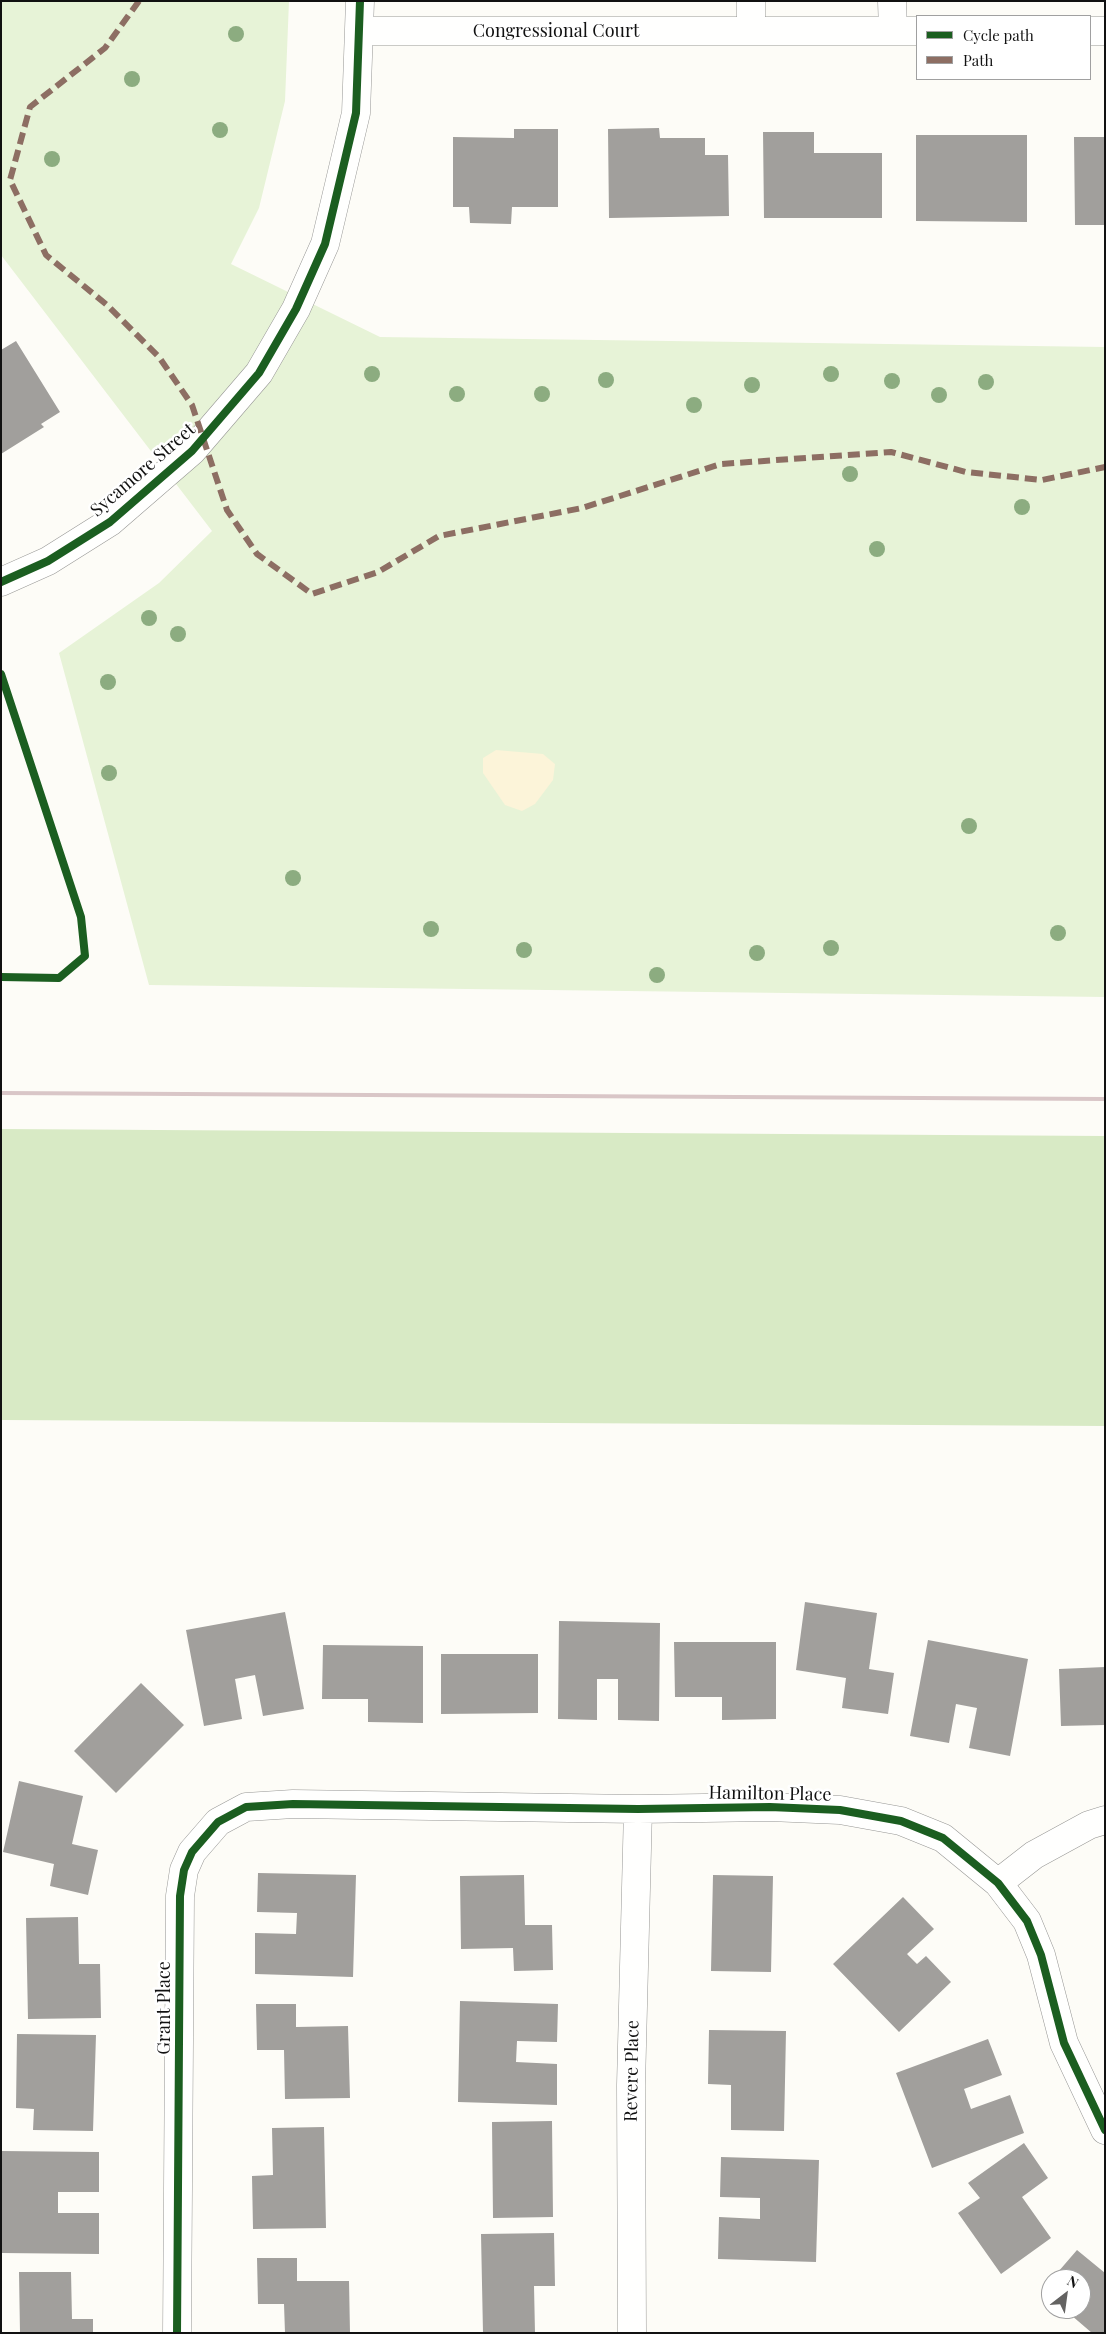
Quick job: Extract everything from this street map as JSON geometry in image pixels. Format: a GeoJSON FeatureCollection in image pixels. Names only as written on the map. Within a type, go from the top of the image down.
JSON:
{"type":"FeatureCollection","features":[{"type":"Feature","properties":{"kind":"street","name":"Sycamore Street"},"geometry":{"type":"LineString","coordinates":[[1,582],[48,560],[110,522],[192,451],[259,373],[296,309],[325,244],[356,113],[360,1]]}},
{"type":"Feature","properties":{"kind":"street"},"geometry":{"type":"LineString","coordinates":[[751,1],[751,31]]}},
{"type":"Feature","properties":{"kind":"street","name":"Congressional Court"},"geometry":{"type":"LineString","coordinates":[[360,31],[905,31],[892,1]]}},
{"type":"Feature","properties":{"kind":"street"},"geometry":{"type":"LineString","coordinates":[[1091,31],[1105,31]]}},
{"type":"Feature","properties":{"kind":"street","name":"Grant Place"},"geometry":{"type":"LineString","coordinates":[[177,2333],[180,1896],[184,1870],[192,1852],[218,1822],[246,1807],[293,1804],[341,1805]]}},
{"type":"Feature","properties":{"kind":"street","name":"Hamilton Place"},"geometry":{"type":"LineString","coordinates":[[341,1805],[840,1810],[901,1821],[943,1838],[998,1883],[1027,1922],[1041,1956],[1064,2043],[1105,2130]]}},
{"type":"Feature","properties":{"kind":"street","name":"Revere Place"},"geometry":{"type":"LineString","coordinates":[[632,2333],[631,2085],[638,1809]]}},
{"type":"Feature","properties":{"kind":"street"},"geometry":{"type":"LineString","coordinates":[[998,1883],[1034,1856],[1089,1825],[1105,1820]]}},
{"type":"Feature","properties":{"kind":"green space"},"geometry":{"type":"Polygon","coordinates":[[[1,1],[289,1],[285,101],[259,208],[231,264],[380,337],[1105,347],[1105,997],[149,985],[59,653],[159,583],[212,531],[1,255],[1,1]]]}},
{"type":"Feature","properties":{"kind":"green space"},"geometry":{"type":"Polygon","coordinates":[[[1,1129],[1105,1136],[1105,1426],[1,1420],[1,1129]]]}},
{"type":"Feature","properties":{"kind":"sand"},"geometry":{"type":"Polygon","coordinates":[[[496,750],[543,754],[555,764],[553,780],[535,804],[522,811],[505,805],[483,773],[483,758],[496,750]]]}},
{"type":"Feature","properties":{"kind":"building"},"geometry":{"type":"Polygon","coordinates":[[[659,128],[660,138],[705,138],[705,155],[728,155],[729,216],[609,218],[608,129],[659,128]]]}},
{"type":"Feature","properties":{"kind":"building"},"geometry":{"type":"Polygon","coordinates":[[[514,129],[558,129],[558,207],[512,207],[511,224],[470,223],[469,207],[453,207],[453,137],[514,138],[514,129]]]}},
{"type":"Feature","properties":{"kind":"building"},"geometry":{"type":"Polygon","coordinates":[[[763,132],[814,132],[814,153],[882,153],[882,218],[764,218],[763,132]]]}},
{"type":"Feature","properties":{"kind":"building"},"geometry":{"type":"Polygon","coordinates":[[[916,135],[1027,135],[1027,222],[916,221],[916,135]]]}},
{"type":"Feature","properties":{"kind":"building"},"geometry":{"type":"Polygon","coordinates":[[[1074,137],[1105,137],[1105,225],[1075,225],[1074,137]]]}},
{"type":"Feature","properties":{"kind":"building"},"geometry":{"type":"Polygon","coordinates":[[[16,341],[60,412],[41,424],[44,427],[1,454],[1,350],[16,341]]]}},
{"type":"Feature","properties":{"kind":"building"},"geometry":{"type":"Polygon","coordinates":[[[805,1602],[877,1613],[869,1669],[894,1673],[888,1714],[842,1708],[846,1678],[796,1670],[805,1602]]]}},
{"type":"Feature","properties":{"kind":"building"},"geometry":{"type":"Polygon","coordinates":[[[285,1612],[304,1709],[263,1716],[255,1675],[235,1679],[242,1719],[204,1726],[186,1630],[285,1612]]]}},
{"type":"Feature","properties":{"kind":"building"},"geometry":{"type":"Polygon","coordinates":[[[559,1621],[660,1623],[659,1721],[618,1720],[618,1679],[597,1679],[597,1720],[558,1719],[559,1621]]]}},
{"type":"Feature","properties":{"kind":"building"},"geometry":{"type":"Polygon","coordinates":[[[928,1640],[1028,1659],[1010,1756],[969,1748],[977,1708],[956,1704],[949,1743],[910,1736],[928,1640]]]}},
{"type":"Feature","properties":{"kind":"building"},"geometry":{"type":"Polygon","coordinates":[[[674,1642],[776,1642],[776,1719],[722,1720],[722,1697],[675,1697],[674,1642]]]}},
{"type":"Feature","properties":{"kind":"building"},"geometry":{"type":"Polygon","coordinates":[[[323,1645],[423,1646],[423,1723],[368,1722],[368,1699],[322,1699],[323,1645]]]}},
{"type":"Feature","properties":{"kind":"building"},"geometry":{"type":"Polygon","coordinates":[[[441,1654],[538,1654],[538,1713],[441,1714],[441,1654]]]}},
{"type":"Feature","properties":{"kind":"building"},"geometry":{"type":"Polygon","coordinates":[[[1105,1667],[1105,1725],[1061,1726],[1059,1669],[1105,1667]]]}},
{"type":"Feature","properties":{"kind":"building"},"geometry":{"type":"Polygon","coordinates":[[[141,1683],[184,1725],[116,1793],[74,1751],[141,1683]]]}},
{"type":"Feature","properties":{"kind":"building"},"geometry":{"type":"Polygon","coordinates":[[[19,1781],[83,1796],[72,1844],[98,1850],[88,1895],[50,1886],[54,1864],[3,1852],[19,1781]]]}},
{"type":"Feature","properties":{"kind":"building"},"geometry":{"type":"Polygon","coordinates":[[[258,1873],[356,1875],[353,1977],[255,1974],[255,1933],[296,1934],[297,1913],[257,1912],[258,1873]]]}},
{"type":"Feature","properties":{"kind":"building"},"geometry":{"type":"Polygon","coordinates":[[[524,1875],[525,1925],[552,1925],[553,1970],[514,1971],[513,1948],[461,1949],[460,1876],[524,1875]]]}},
{"type":"Feature","properties":{"kind":"building"},"geometry":{"type":"Polygon","coordinates":[[[713,1875],[773,1876],[771,1972],[711,1971],[713,1875]]]}},
{"type":"Feature","properties":{"kind":"building"},"geometry":{"type":"Polygon","coordinates":[[[903,1897],[934,1929],[907,1954],[917,1964],[926,1956],[951,1982],[899,2032],[833,1964],[903,1897]]]}},
{"type":"Feature","properties":{"kind":"building"},"geometry":{"type":"Polygon","coordinates":[[[78,1917],[79,1964],[100,1964],[101,2018],[28,2019],[26,1918],[78,1917]]]}},
{"type":"Feature","properties":{"kind":"building"},"geometry":{"type":"Polygon","coordinates":[[[460,2001],[558,2004],[557,2042],[517,2041],[516,2062],[557,2064],[557,2105],[458,2102],[460,2001]]]}},
{"type":"Feature","properties":{"kind":"building"},"geometry":{"type":"Polygon","coordinates":[[[256,2004],[296,2004],[296,2027],[348,2026],[350,2098],[285,2099],[284,2050],[257,2050],[256,2004]]]}},
{"type":"Feature","properties":{"kind":"building"},"geometry":{"type":"Polygon","coordinates":[[[709,2030],[786,2031],[784,2131],[731,2130],[731,2085],[708,2084],[709,2030]]]}},
{"type":"Feature","properties":{"kind":"building"},"geometry":{"type":"Polygon","coordinates":[[[17,2034],[96,2035],[93,2131],[33,2130],[34,2109],[16,2108],[17,2034]]]}},
{"type":"Feature","properties":{"kind":"building"},"geometry":{"type":"Polygon","coordinates":[[[988,2039],[1002,2075],[964,2089],[971,2109],[1010,2095],[1024,2133],[932,2168],[896,2073],[988,2039]]]}},
{"type":"Feature","properties":{"kind":"building"},"geometry":{"type":"Polygon","coordinates":[[[552,2121],[553,2217],[493,2218],[492,2122],[552,2121]]]}},
{"type":"Feature","properties":{"kind":"building"},"geometry":{"type":"Polygon","coordinates":[[[324,2127],[326,2228],[253,2229],[252,2176],[273,2175],[272,2128],[324,2127]]]}},
{"type":"Feature","properties":{"kind":"building"},"geometry":{"type":"Polygon","coordinates":[[[1024,2143],[1048,2178],[1022,2197],[1051,2238],[1001,2274],[958,2213],[980,2198],[968,2183],[1024,2143]]]}},
{"type":"Feature","properties":{"kind":"building"},"geometry":{"type":"Polygon","coordinates":[[[1,2151],[99,2152],[99,2192],[58,2192],[58,2213],[99,2213],[99,2254],[1,2253],[1,2151]]]}},
{"type":"Feature","properties":{"kind":"building"},"geometry":{"type":"Polygon","coordinates":[[[721,2157],[819,2160],[816,2262],[718,2259],[719,2217],[760,2219],[760,2198],[720,2197],[721,2157]]]}},
{"type":"Feature","properties":{"kind":"building"},"geometry":{"type":"Polygon","coordinates":[[[554,2233],[555,2286],[534,2286],[535,2333],[483,2333],[481,2234],[554,2233]]]}},
{"type":"Feature","properties":{"kind":"building"},"geometry":{"type":"Polygon","coordinates":[[[1077,2250],[1105,2273],[1105,2333],[1092,2333],[1076,2319],[1091,2319],[1091,2269],[1061,2269],[1077,2250]]]}},
{"type":"Feature","properties":{"kind":"building"},"geometry":{"type":"Polygon","coordinates":[[[257,2258],[297,2258],[297,2281],[349,2281],[350,2333],[285,2333],[284,2304],[258,2304],[257,2258]]]}},
{"type":"Feature","properties":{"kind":"building"},"geometry":{"type":"Polygon","coordinates":[[[19,2272],[71,2272],[72,2319],[93,2319],[93,2333],[20,2333],[19,2272]]]}},
{"type":"Feature","properties":{"kind":"railway"},"geometry":{"type":"LineString","coordinates":[[1,1093],[1105,1099]]}},
{"type":"Feature","properties":{"kind":"marked path"},"geometry":{"type":"LineString","coordinates":[[139,1],[105,48],[30,107],[10,180],[46,255],[107,305],[159,357],[192,405],[227,510],[257,554],[312,594],[378,572],[439,536],[582,508],[721,464],[891,452],[966,472],[1042,480],[1105,467]]}},
{"type":"Feature","properties":{"kind":"cycle path"},"geometry":{"type":"LineString","coordinates":[[1,582],[48,561],[110,522],[192,451],[259,373],[296,309],[325,244],[356,113],[360,1]]}},
{"type":"Feature","properties":{"kind":"cycle path"},"geometry":{"type":"LineString","coordinates":[[1,674],[81,917],[85,956],[59,978],[1,977]]}},
{"type":"Feature","properties":{"kind":"cycle path"},"geometry":{"type":"LineString","coordinates":[[177,2333],[180,1896],[184,1870],[192,1852],[218,1822],[246,1807],[293,1804],[638,1809],[770,1807],[840,1810],[901,1821],[943,1838],[998,1883],[1027,1921],[1041,1955],[1064,2043],[1105,2130]]}}]}
